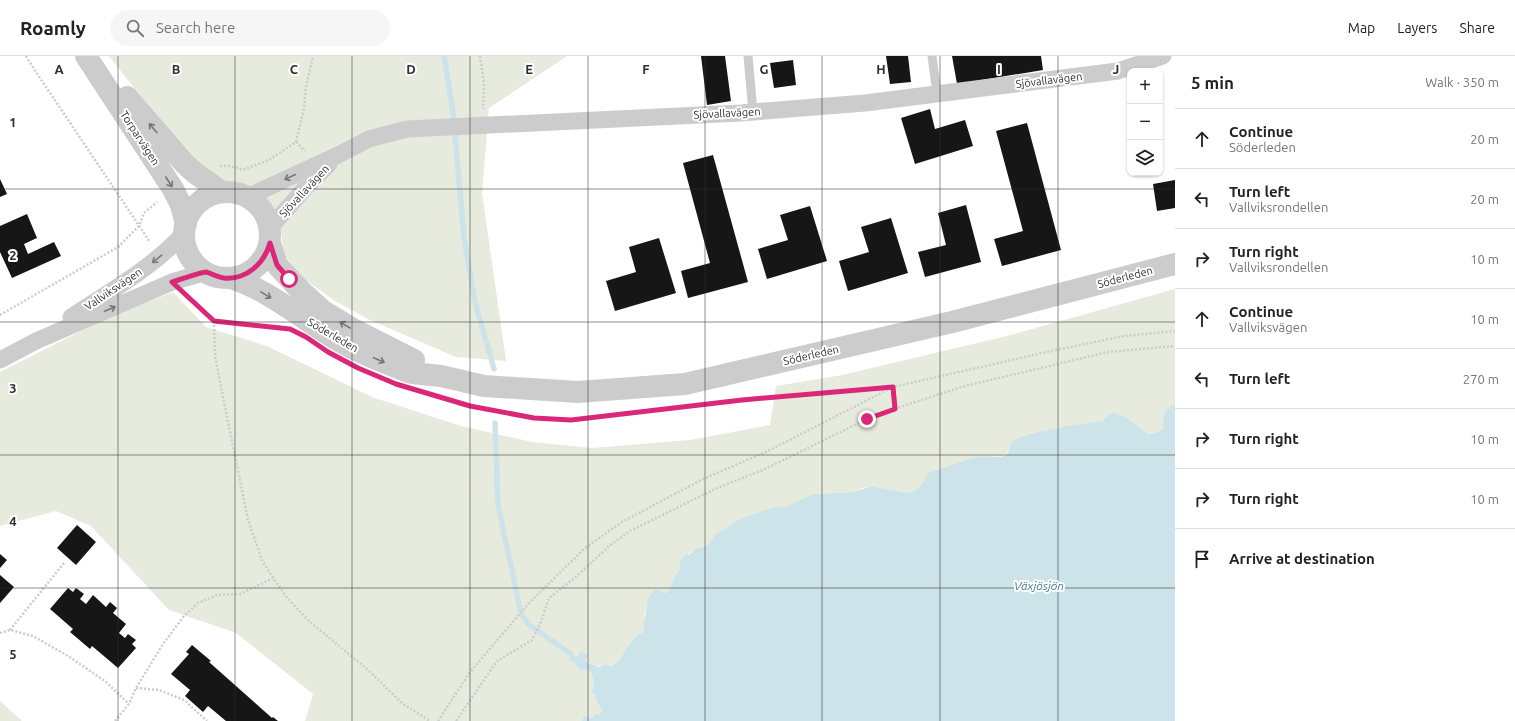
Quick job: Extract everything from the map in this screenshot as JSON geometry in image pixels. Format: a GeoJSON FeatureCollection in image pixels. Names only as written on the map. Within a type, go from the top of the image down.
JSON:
{"type":"FeatureCollection","features":[{"type":"Feature","properties":{"kind":"street","name":"Torparvägen"},"geometry":{"type":"LineString","coordinates":[[86,56],[173,189],[181,205],[185,228]]}},
{"type":"Feature","properties":{"kind":"street","name":"Torparvägen"},"geometry":{"type":"LineString","coordinates":[[93,56],[176,153],[195,173],[222,192]]}},
{"type":"Feature","properties":{"kind":"street","name":"Sjövallavägen"},"geometry":{"type":"LineString","coordinates":[[247,197],[338,155],[369,138],[407,129],[753,112],[865,103],[1118,71],[1163,56]]}},
{"type":"Feature","properties":{"kind":"street","name":"Sjövallavägen"},"geometry":{"type":"LineString","coordinates":[[270,236],[306,187],[338,155]]}},
{"type":"Feature","properties":{"kind":"street"},"geometry":{"type":"LineString","coordinates":[[222,192],[235,193],[247,197],[260,208],[265,215],[270,236],[265,256],[256,267],[245,274],[231,278],[218,277],[206,272],[194,262],[189,255],[184,240],[185,228],[194,209],[199,203],[214,194],[222,192]]}},
{"type":"Feature","properties":{"kind":"street","name":"Vallviksvägen"},"geometry":{"type":"LineString","coordinates":[[36,341],[159,258],[185,228]]}},
{"type":"Feature","properties":{"kind":"street","name":"Söderleden"},"geometry":{"type":"LineString","coordinates":[[270,236],[277,265],[302,292],[323,310],[352,328],[415,360],[439,387]]}},
{"type":"Feature","properties":{"kind":"street","name":"Söderleden"},"geometry":{"type":"LineString","coordinates":[[231,278],[248,284],[286,306],[340,342],[412,373],[439,387],[484,386],[578,392],[685,384],[952,322],[1175,264]]}},
{"type":"Feature","properties":{"kind":"street","name":"Vallviksvägen"},"geometry":{"type":"LineString","coordinates":[[0,360],[36,341],[172,282],[206,272]]}},
{"type":"Feature","properties":{"kind":"lane"},"geometry":{"type":"LineString","coordinates":[[748,56],[753,112]]}},
{"type":"Feature","properties":{"kind":"lane"},"geometry":{"type":"LineString","coordinates":[[932,56],[937,94]]}},
{"type":"Feature","properties":{"kind":"path"},"geometry":{"type":"LineString","coordinates":[[26,56],[159,258]]}},
{"type":"Feature","properties":{"kind":"path"},"geometry":{"type":"LineString","coordinates":[[214,166],[231,166],[243,170],[269,160],[296,142],[304,108],[306,87],[313,56]]}},
{"type":"Feature","properties":{"kind":"path"},"geometry":{"type":"LineString","coordinates":[[474,125],[484,84],[480,56]]}},
{"type":"Feature","properties":{"kind":"path"},"geometry":{"type":"LineString","coordinates":[[0,315],[118,248],[139,226]]}},
{"type":"Feature","properties":{"kind":"path"},"geometry":{"type":"LineString","coordinates":[[172,282],[214,321],[282,328]]}},
{"type":"Feature","properties":{"kind":"path"},"geometry":{"type":"LineString","coordinates":[[214,321],[215,355],[248,520],[262,560],[288,599],[309,621],[368,670],[403,704],[430,721]]}},
{"type":"Feature","properties":{"kind":"path"},"geometry":{"type":"LineString","coordinates":[[439,387],[470,406],[534,418],[571,420],[742,400],[893,387],[1051,350],[1117,337],[1175,331]]}},
{"type":"Feature","properties":{"kind":"path"},"geometry":{"type":"LineString","coordinates":[[456,721],[497,661],[532,640],[541,622],[549,598],[630,530],[717,488],[763,470],[867,419],[895,409],[965,386],[1108,352],[1175,346]]}},
{"type":"Feature","properties":{"kind":"path"},"geometry":{"type":"LineString","coordinates":[[893,387],[895,409]]}},
{"type":"Feature","properties":{"kind":"path"},"geometry":{"type":"LineString","coordinates":[[438,721],[475,666],[530,602],[585,548],[622,522],[701,480],[770,450],[893,387]]}},
{"type":"Feature","properties":{"kind":"path"},"geometry":{"type":"LineString","coordinates":[[10,630],[64,563]]}},
{"type":"Feature","properties":{"kind":"path"},"geometry":{"type":"LineString","coordinates":[[115,721],[128,704],[163,644],[184,616],[198,603],[217,595],[240,594],[273,578]]}},
{"type":"Feature","properties":{"kind":"path"},"geometry":{"type":"LineString","coordinates":[[0,633],[10,630],[33,636],[68,656],[105,681],[128,704]]}},
{"type":"Feature","properties":{"kind":"path"},"geometry":{"type":"LineString","coordinates":[[136,688],[158,690],[184,700],[207,721]]}},
{"type":"Feature","properties":{"kind":"shaded area"},"geometry":{"type":"Polygon","coordinates":[[[109,56],[567,56],[489,108],[482,193],[506,361],[456,357],[370,320],[335,301],[304,279],[284,255],[281,233],[270,203],[250,187],[221,181],[193,163],[109,56]]]}},
{"type":"Feature","properties":{"kind":"shaded area"},"geometry":{"type":"Polygon","coordinates":[[[1175,289],[1175,404],[1168,408],[1164,414],[1163,429],[1155,433],[1148,434],[1127,418],[1109,415],[1102,421],[1044,431],[1018,439],[1009,448],[1006,455],[997,457],[984,456],[929,473],[923,483],[916,490],[907,493],[871,486],[854,492],[814,494],[785,507],[778,506],[715,535],[708,545],[699,547],[682,559],[680,563],[680,570],[675,576],[668,591],[665,593],[658,589],[653,593],[646,611],[643,632],[636,636],[618,661],[608,666],[606,664],[594,666],[589,663],[583,653],[579,653],[574,662],[580,670],[584,669],[591,672],[594,683],[592,693],[595,695],[597,703],[602,709],[602,714],[589,718],[585,716],[583,717],[582,721],[305,721],[313,694],[236,633],[169,610],[91,526],[56,511],[0,526],[0,372],[107,318],[173,292],[206,327],[267,346],[372,397],[461,426],[532,442],[592,448],[690,440],[770,425],[776,386],[842,375],[1011,335],[1175,289]]]}},
{"type":"Feature","properties":{"kind":"shaded area"},"geometry":{"type":"Polygon","coordinates":[[[0,701],[22,721],[0,721],[0,701]]]}},
{"type":"Feature","properties":{"kind":"water","name":"Växjösjön"},"geometry":{"type":"Polygon","coordinates":[[[1175,404],[1175,721],[582,721],[583,717],[585,716],[589,718],[593,717],[595,714],[601,714],[602,709],[597,703],[595,695],[592,693],[594,683],[591,672],[584,669],[581,671],[574,662],[569,660],[571,654],[573,654],[576,658],[581,651],[588,655],[586,659],[588,663],[598,667],[606,664],[609,666],[616,663],[636,636],[643,632],[648,599],[654,590],[658,589],[665,593],[668,591],[675,576],[680,570],[679,562],[685,555],[689,555],[697,548],[708,545],[715,535],[742,518],[778,506],[785,507],[813,494],[854,492],[871,486],[907,493],[916,490],[923,483],[928,473],[974,458],[984,456],[1003,456],[1009,451],[1012,442],[1029,434],[1055,428],[1102,421],[1114,413],[1127,418],[1148,434],[1155,433],[1163,429],[1164,414],[1168,408],[1175,404]]]}},
{"type":"Feature","properties":{"kind":"building"},"geometry":{"type":"Polygon","coordinates":[[[701,56],[725,56],[731,101],[707,105],[701,56]]]}},
{"type":"Feature","properties":{"kind":"building"},"geometry":{"type":"Polygon","coordinates":[[[886,56],[908,56],[911,82],[890,84],[886,56]]]}},
{"type":"Feature","properties":{"kind":"building"},"geometry":{"type":"Polygon","coordinates":[[[952,56],[1041,56],[1043,70],[957,84],[952,56]]]}},
{"type":"Feature","properties":{"kind":"building"},"geometry":{"type":"Polygon","coordinates":[[[793,60],[796,85],[774,88],[770,63],[793,60]]]}},
{"type":"Feature","properties":{"kind":"building"},"geometry":{"type":"Polygon","coordinates":[[[930,109],[935,129],[965,120],[973,146],[915,164],[901,118],[930,109]]]}},
{"type":"Feature","properties":{"kind":"building"},"geometry":{"type":"Polygon","coordinates":[[[1027,123],[1061,250],[1002,266],[994,239],[1023,231],[996,131],[1027,123]]]}},
{"type":"Feature","properties":{"kind":"building"},"geometry":{"type":"Polygon","coordinates":[[[713,155],[748,282],[688,298],[681,271],[710,263],[683,163],[713,155]]]}},
{"type":"Feature","properties":{"kind":"building"},"geometry":{"type":"Polygon","coordinates":[[[0,179],[7,194],[0,197],[0,179]]]}},
{"type":"Feature","properties":{"kind":"building"},"geometry":{"type":"Polygon","coordinates":[[[1175,180],[1175,208],[1157,211],[1153,184],[1175,180]]]}},
{"type":"Feature","properties":{"kind":"building"},"geometry":{"type":"Polygon","coordinates":[[[966,205],[981,262],[925,277],[918,252],[946,245],[938,213],[966,205]]]}},
{"type":"Feature","properties":{"kind":"building"},"geometry":{"type":"Polygon","coordinates":[[[810,206],[827,261],[767,279],[758,249],[788,240],[780,215],[810,206]]]}},
{"type":"Feature","properties":{"kind":"building"},"geometry":{"type":"Polygon","coordinates":[[[27,214],[37,238],[24,244],[28,254],[54,242],[61,256],[12,278],[0,252],[0,226],[27,214]]]}},
{"type":"Feature","properties":{"kind":"building"},"geometry":{"type":"Polygon","coordinates":[[[891,218],[908,273],[848,291],[839,261],[869,252],[861,227],[891,218]]]}},
{"type":"Feature","properties":{"kind":"building"},"geometry":{"type":"Polygon","coordinates":[[[659,238],[676,293],[615,311],[606,281],[636,272],[629,247],[659,238]]]}},
{"type":"Feature","properties":{"kind":"building"},"geometry":{"type":"Polygon","coordinates":[[[77,525],[96,542],[76,565],[57,548],[77,525]]]}},
{"type":"Feature","properties":{"kind":"building"},"geometry":{"type":"Polygon","coordinates":[[[0,554],[7,560],[0,568],[0,554]]]}},
{"type":"Feature","properties":{"kind":"building"},"geometry":{"type":"Polygon","coordinates":[[[0,575],[14,587],[0,603],[0,575]]]}},
{"type":"Feature","properties":{"kind":"building"},"geometry":{"type":"Polygon","coordinates":[[[68,588],[73,592],[76,588],[84,594],[80,599],[86,604],[93,595],[106,607],[110,602],[117,608],[113,613],[126,624],[119,633],[125,638],[128,634],[136,640],[132,644],[136,648],[118,668],[92,646],[90,649],[70,632],[73,629],[50,609],[68,588]]]}},
{"type":"Feature","properties":{"kind":"building"},"geometry":{"type":"Polygon","coordinates":[[[192,645],[272,718],[273,717],[278,721],[226,721],[208,706],[203,712],[185,696],[190,690],[171,674],[189,654],[186,652],[192,645]]]}},
{"type":"Feature","properties":{"kind":"waterway"},"geometry":{"type":"LineString","coordinates":[[444,56],[453,112],[464,238],[475,302],[494,369]]}},
{"type":"Feature","properties":{"kind":"waterway"},"geometry":{"type":"LineString","coordinates":[[495,423],[498,505],[521,613],[528,624],[571,654]]}},
{"type":"Feature","properties":{"kind":"route"},"geometry":{"type":"LineString","coordinates":[[289,279],[277,265],[270,243],[261,262],[251,271],[238,277],[218,277],[206,272],[172,282],[214,321],[290,329],[358,368],[396,384],[470,406],[534,418],[571,420],[742,400],[893,387],[895,409],[867,419]]}}]}
